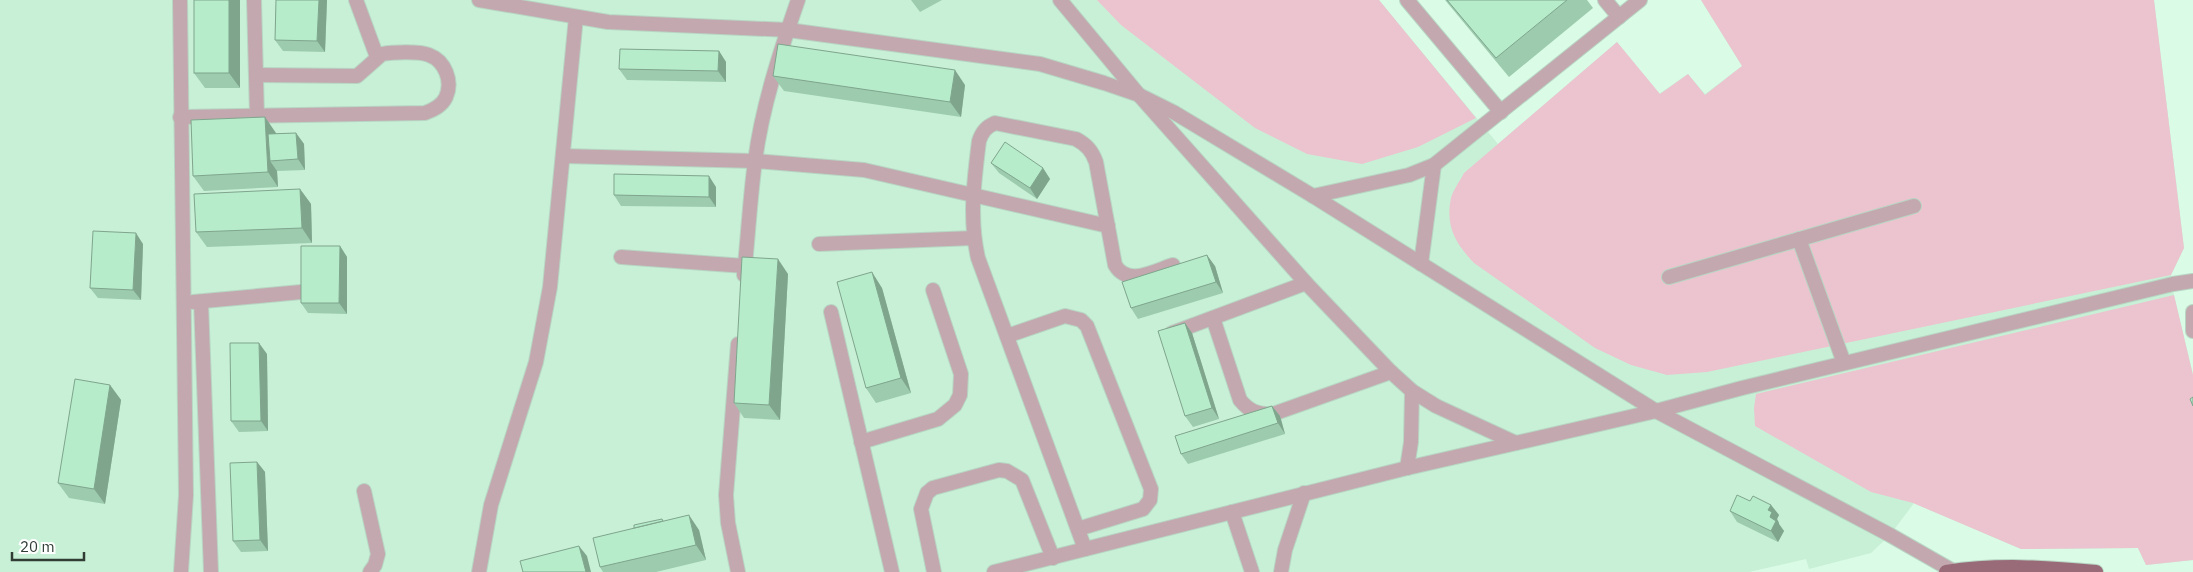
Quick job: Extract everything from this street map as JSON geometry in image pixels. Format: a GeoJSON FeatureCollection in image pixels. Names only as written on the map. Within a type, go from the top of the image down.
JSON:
{"type":"FeatureCollection","features":[{"type":"Feature","properties":{"kind":"main road"},"geometry":{"type":"LineString","coordinates":[[1951,572],[1999,567],[2045,567],[2096,572]]}},
{"type":"Feature","properties":{"kind":"street"},"geometry":{"type":"LineString","coordinates":[[180,0],[186,495],[181,572]]}},
{"type":"Feature","properties":{"kind":"street"},"geometry":{"type":"LineString","coordinates":[[254,0],[257,116]]}},
{"type":"Feature","properties":{"kind":"street"},"geometry":{"type":"LineString","coordinates":[[356,0],[377,57]]}},
{"type":"Feature","properties":{"kind":"street"},"geometry":{"type":"LineString","coordinates":[[479,0],[617,23],[788,30],[1040,64],[1071,72],[1139,95],[1175,113],[1314,196],[1656,411],[1890,535],[1951,572]]}},
{"type":"Feature","properties":{"kind":"street"},"geometry":{"type":"LineString","coordinates":[[743,285],[755,161],[761,128],[798,0]]}},
{"type":"Feature","properties":{"kind":"street"},"geometry":{"type":"LineString","coordinates":[[1060,0],[1139,95],[1306,283],[1391,372],[1412,391],[1462,419],[1516,443]]}},
{"type":"Feature","properties":{"kind":"street"},"geometry":{"type":"LineString","coordinates":[[1407,0],[1501,112]]}},
{"type":"Feature","properties":{"kind":"street"},"geometry":{"type":"LineString","coordinates":[[1605,0],[1619,17]]}},
{"type":"Feature","properties":{"kind":"street"},"geometry":{"type":"LineString","coordinates":[[1314,196],[1409,175],[1434,166],[1640,0]]}},
{"type":"Feature","properties":{"kind":"street"},"geometry":{"type":"LineString","coordinates":[[479,572],[492,505],[538,353],[550,287],[576,17]]}},
{"type":"Feature","properties":{"kind":"street"},"geometry":{"type":"LineString","coordinates":[[180,118],[425,113],[437,108],[446,98],[449,85],[447,72],[439,61],[428,54],[388,53],[377,57],[369,67],[357,76],[256,75]]}},
{"type":"Feature","properties":{"kind":"street"},"geometry":{"type":"LineString","coordinates":[[1085,549],[978,258],[974,238],[973,194],[979,141],[987,127],[995,123],[1076,139],[1085,144],[1092,152],[1096,162],[1115,265],[1123,275],[1134,277],[1173,264]]}},
{"type":"Feature","properties":{"kind":"street"},"geometry":{"type":"LineString","coordinates":[[563,156],[755,161],[864,170],[1108,226]]}},
{"type":"Feature","properties":{"kind":"street"},"geometry":{"type":"LineString","coordinates":[[1421,264],[1434,166]]}},
{"type":"Feature","properties":{"kind":"street"},"geometry":{"type":"LineString","coordinates":[[1669,277],[1914,206]]}},
{"type":"Feature","properties":{"kind":"street"},"geometry":{"type":"LineString","coordinates":[[819,244],[974,238]]}},
{"type":"Feature","properties":{"kind":"street"},"geometry":{"type":"LineString","coordinates":[[1799,239],[1844,363]]}},
{"type":"Feature","properties":{"kind":"street"},"geometry":{"type":"LineString","coordinates":[[621,257],[745,266]]}},
{"type":"Feature","properties":{"kind":"street"},"geometry":{"type":"LineString","coordinates":[[994,572],[1407,468],[1656,411],[1844,363],[2163,286],[2193,281]]}},
{"type":"Feature","properties":{"kind":"street"},"geometry":{"type":"LineString","coordinates":[[1172,333],[1306,283]]}},
{"type":"Feature","properties":{"kind":"street"},"geometry":{"type":"LineString","coordinates":[[861,442],[938,419],[948,413],[960,395],[961,374],[933,290]]}},
{"type":"Feature","properties":{"kind":"street"},"geometry":{"type":"LineString","coordinates":[[183,304],[301,292]]}},
{"type":"Feature","properties":{"kind":"street"},"geometry":{"type":"LineString","coordinates":[[201,302],[212,536],[211,572]]}},
{"type":"Feature","properties":{"kind":"street"},"geometry":{"type":"LineString","coordinates":[[830,312],[892,572]]}},
{"type":"Feature","properties":{"kind":"street"},"geometry":{"type":"LineString","coordinates":[[2193,312],[2193,331]]}},
{"type":"Feature","properties":{"kind":"street"},"geometry":{"type":"LineString","coordinates":[[1007,336],[1065,316],[1082,320],[1087,326],[1151,489],[1150,500],[1142,509],[1078,529]]}},
{"type":"Feature","properties":{"kind":"street"},"geometry":{"type":"LineString","coordinates":[[1213,318],[1240,400],[1246,408],[1255,413],[1273,414],[1391,372]]}},
{"type":"Feature","properties":{"kind":"street"},"geometry":{"type":"LineString","coordinates":[[738,572],[728,523],[726,495],[739,333]]}},
{"type":"Feature","properties":{"kind":"street"},"geometry":{"type":"LineString","coordinates":[[1407,468],[1411,442],[1412,391]]}},
{"type":"Feature","properties":{"kind":"street"},"geometry":{"type":"LineString","coordinates":[[934,572],[922,509],[927,493],[934,488],[999,470],[1007,471],[1022,480],[1053,558]]}},
{"type":"Feature","properties":{"kind":"street"},"geometry":{"type":"LineString","coordinates":[[364,492],[378,554],[375,565],[370,572]]}},
{"type":"Feature","properties":{"kind":"street"},"geometry":{"type":"LineString","coordinates":[[1281,572],[1285,550],[1304,493]]}},
{"type":"Feature","properties":{"kind":"street"},"geometry":{"type":"LineString","coordinates":[[1232,512],[1252,572]]}},
{"type":"Feature","properties":{"kind":"shaded area"},"geometry":{"type":"Polygon","coordinates":[[[0,0],[1379,0],[1498,144],[1617,42],[1659,94],[1688,74],[1705,94],[1742,66],[1701,0],[2154,0],[2184,248],[2171,275],[2193,375],[2193,560],[2146,565],[2138,548],[2021,549],[1914,503],[1890,535],[1871,553],[1809,569],[1806,559],[1749,572],[0,572],[0,0]]]}},
{"type":"Feature","properties":{"kind":"shaded area"},"geometry":{"type":"Polygon","coordinates":[[[1097,0],[1379,0],[1476,118],[1418,147],[1362,164],[1307,154],[1255,128],[1121,25],[1097,0]]]}},
{"type":"Feature","properties":{"kind":"shaded area"},"geometry":{"type":"Polygon","coordinates":[[[1701,0],[2154,0],[2184,248],[2171,275],[1707,372],[1667,375],[1631,365],[1595,348],[1474,263],[1457,242],[1451,226],[1451,198],[1464,173],[1617,42],[1660,94],[1688,74],[1705,95],[1742,66],[1701,0]]]}},
{"type":"Feature","properties":{"kind":"shaded area"},"geometry":{"type":"Polygon","coordinates":[[[2174,295],[2193,375],[2193,560],[2146,565],[2138,548],[2021,549],[1913,503],[1871,492],[1755,426],[1754,408],[1756,394],[2174,295]]]}},
{"type":"Feature","properties":{"kind":"building"},"geometry":{"type":"Polygon","coordinates":[[[194,0],[229,0],[229,73],[194,73],[194,0]]]}},
{"type":"Feature","properties":{"kind":"building"},"geometry":{"type":"Polygon","coordinates":[[[276,0],[319,0],[317,41],[275,40],[276,0]]]}},
{"type":"Feature","properties":{"kind":"building"},"geometry":{"type":"Polygon","coordinates":[[[1447,0],[1567,0],[1496,58],[1447,0]]]}},
{"type":"Feature","properties":{"kind":"building"},"geometry":{"type":"Polygon","coordinates":[[[778,44],[955,70],[950,102],[773,76],[778,44]]]}},
{"type":"Feature","properties":{"kind":"building"},"geometry":{"type":"Polygon","coordinates":[[[620,49],[719,51],[718,71],[619,69],[620,49]]]}},
{"type":"Feature","properties":{"kind":"building"},"geometry":{"type":"Polygon","coordinates":[[[265,117],[268,172],[193,176],[191,120],[265,117]]]}},
{"type":"Feature","properties":{"kind":"building"},"geometry":{"type":"Polygon","coordinates":[[[296,133],[298,159],[270,161],[268,134],[296,133]]]}},
{"type":"Feature","properties":{"kind":"building"},"geometry":{"type":"Polygon","coordinates":[[[1005,142],[1043,168],[1030,188],[991,163],[1005,142]]]}},
{"type":"Feature","properties":{"kind":"building"},"geometry":{"type":"Polygon","coordinates":[[[614,174],[709,176],[709,197],[614,195],[614,174]]]}},
{"type":"Feature","properties":{"kind":"building"},"geometry":{"type":"Polygon","coordinates":[[[300,189],[302,228],[196,232],[194,194],[300,189]]]}},
{"type":"Feature","properties":{"kind":"building"},"geometry":{"type":"Polygon","coordinates":[[[93,231],[136,233],[133,290],[90,288],[93,231]]]}},
{"type":"Feature","properties":{"kind":"building"},"geometry":{"type":"Polygon","coordinates":[[[301,246],[340,246],[339,303],[301,303],[301,246]]]}},
{"type":"Feature","properties":{"kind":"building"},"geometry":{"type":"Polygon","coordinates":[[[1207,255],[1216,282],[1131,308],[1122,282],[1207,255]]]}},
{"type":"Feature","properties":{"kind":"building"},"geometry":{"type":"Polygon","coordinates":[[[742,257],[778,259],[769,405],[734,403],[742,257]]]}},
{"type":"Feature","properties":{"kind":"building"},"geometry":{"type":"Polygon","coordinates":[[[872,272],[901,378],[866,388],[837,282],[872,272]]]}},
{"type":"Feature","properties":{"kind":"building"},"geometry":{"type":"Polygon","coordinates":[[[1185,323],[1212,408],[1185,416],[1158,331],[1185,323]]]}},
{"type":"Feature","properties":{"kind":"building"},"geometry":{"type":"Polygon","coordinates":[[[230,343],[259,343],[261,421],[231,421],[230,343]]]}},
{"type":"Feature","properties":{"kind":"building"},"geometry":{"type":"Polygon","coordinates":[[[75,379],[110,385],[94,489],[58,483],[75,379]]]}},
{"type":"Feature","properties":{"kind":"building"},"geometry":{"type":"Polygon","coordinates":[[[1272,406],[1278,423],[1181,454],[1175,436],[1272,406]]]}},
{"type":"Feature","properties":{"kind":"building"},"geometry":{"type":"Polygon","coordinates":[[[257,462],[260,540],[233,541],[230,463],[257,462]]]}},
{"type":"Feature","properties":{"kind":"building"},"geometry":{"type":"Polygon","coordinates":[[[1737,495],[1750,501],[1753,496],[1771,505],[1768,510],[1772,512],[1770,517],[1776,521],[1771,531],[1730,511],[1737,495]]]}},
{"type":"Feature","properties":{"kind":"building"},"geometry":{"type":"Polygon","coordinates":[[[689,515],[696,545],[600,567],[593,538],[689,515]]]}},
{"type":"Feature","properties":{"kind":"building"},"geometry":{"type":"Polygon","coordinates":[[[662,519],[663,521],[634,528],[634,525],[662,519]]]}},
{"type":"Feature","properties":{"kind":"building"},"geometry":{"type":"Polygon","coordinates":[[[579,546],[586,572],[523,572],[520,561],[579,546]]]}}]}
